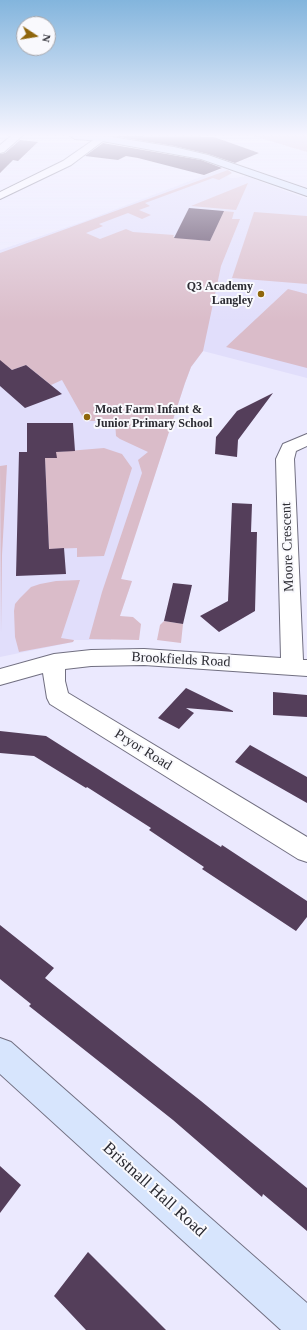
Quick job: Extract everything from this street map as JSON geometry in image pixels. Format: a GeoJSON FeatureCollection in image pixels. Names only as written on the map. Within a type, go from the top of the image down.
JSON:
{"type":"FeatureCollection","features":[{"type":"Feature","properties":{"kind":"street","name":"Moore Crescent"},"geometry":{"type":"LineString","coordinates":[[299,668],[285,459],[289,448],[307,439]]}},
{"type":"Feature","properties":{"kind":"street","name":"Brookfields Road"},"geometry":{"type":"LineString","coordinates":[[54,662],[91,658],[144,657],[299,668]]}},
{"type":"Feature","properties":{"kind":"street"},"geometry":{"type":"LineString","coordinates":[[0,677],[54,662]]}},
{"type":"Feature","properties":{"kind":"street","name":"Pryor Road"},"geometry":{"type":"LineString","coordinates":[[54,662],[54,682],[58,698],[307,851]]}},
{"type":"Feature","properties":{"kind":"street","name":"Bristnall Hall Road"},"geometry":{"type":"LineString","coordinates":[[0,1053],[307,1328]]}},
{"type":"Feature","properties":{"kind":"shaded area","name":"Moat Farm Infant & Junior Primary School"},"geometry":{"type":"Polygon","coordinates":[[[145,198],[307,199],[307,378],[203,351],[191,367],[185,383],[128,555],[121,580],[132,581],[111,640],[74,640],[73,642],[0,657],[0,250],[82,222],[145,198]]]}},
{"type":"Feature","properties":{"kind":"shaded area"},"geometry":{"type":"Polygon","coordinates":[[[151,198],[158,198],[145,203],[150,206],[139,210],[151,215],[142,219],[128,213],[99,224],[103,226],[86,233],[100,239],[126,229],[133,232],[174,235],[173,237],[210,241],[223,211],[234,212],[232,219],[240,219],[221,266],[203,351],[191,367],[185,383],[121,579],[132,581],[120,616],[133,617],[141,624],[139,640],[89,639],[102,592],[142,473],[138,460],[148,452],[116,436],[115,421],[85,421],[62,380],[51,385],[26,365],[12,370],[7,366],[0,368],[0,253],[151,198]]]}},
{"type":"Feature","properties":{"kind":"shaded area"},"geometry":{"type":"Polygon","coordinates":[[[211,198],[241,198],[236,210],[191,206],[211,198]]]}},
{"type":"Feature","properties":{"kind":"shaded area"},"geometry":{"type":"Polygon","coordinates":[[[254,212],[307,216],[307,284],[232,278],[254,212]]]}},
{"type":"Feature","properties":{"kind":"shaded area"},"geometry":{"type":"Polygon","coordinates":[[[288,289],[307,294],[307,368],[226,347],[288,289]]]}},
{"type":"Feature","properties":{"kind":"shaded area"},"geometry":{"type":"Polygon","coordinates":[[[104,448],[122,454],[132,468],[104,556],[77,557],[77,548],[49,549],[45,458],[56,458],[56,452],[104,448]]]}},
{"type":"Feature","properties":{"kind":"shaded area"},"geometry":{"type":"Polygon","coordinates":[[[7,465],[2,555],[1,633],[0,466],[7,465]]]}},
{"type":"Feature","properties":{"kind":"shaded area"},"geometry":{"type":"Polygon","coordinates":[[[80,580],[61,638],[74,640],[73,642],[19,652],[15,637],[14,611],[15,604],[20,598],[31,587],[40,584],[56,581],[80,580]]]}},
{"type":"Feature","properties":{"kind":"shaded area"},"geometry":{"type":"Polygon","coordinates":[[[164,621],[183,624],[181,643],[157,640],[160,625],[164,621]]]}},
{"type":"Feature","properties":{"kind":"building"},"geometry":{"type":"Polygon","coordinates":[[[189,208],[224,211],[210,241],[174,238],[189,208]]]}},
{"type":"Feature","properties":{"kind":"building"},"geometry":{"type":"Polygon","coordinates":[[[0,360],[12,370],[26,365],[62,394],[25,408],[0,386],[0,360]]]}},
{"type":"Feature","properties":{"kind":"building"},"geometry":{"type":"Polygon","coordinates":[[[273,393],[238,440],[237,457],[215,454],[216,437],[237,411],[273,393]]]}},
{"type":"Feature","properties":{"kind":"building"},"geometry":{"type":"Polygon","coordinates":[[[27,423],[73,423],[75,451],[56,452],[57,458],[45,458],[49,549],[64,548],[66,574],[16,576],[19,452],[27,452],[27,423]]]}},
{"type":"Feature","properties":{"kind":"building"},"geometry":{"type":"Polygon","coordinates":[[[232,503],[252,504],[251,532],[257,532],[255,611],[219,632],[200,616],[228,601],[232,503]]]}},
{"type":"Feature","properties":{"kind":"building"},"geometry":{"type":"Polygon","coordinates":[[[173,583],[192,585],[183,624],[164,621],[173,583]]]}},
{"type":"Feature","properties":{"kind":"building"},"geometry":{"type":"Polygon","coordinates":[[[186,688],[233,712],[186,708],[194,713],[179,729],[158,718],[186,688]]]}},
{"type":"Feature","properties":{"kind":"building"},"geometry":{"type":"Polygon","coordinates":[[[273,692],[307,695],[307,717],[273,715],[273,692]]]}},
{"type":"Feature","properties":{"kind":"building"},"geometry":{"type":"Polygon","coordinates":[[[0,731],[46,736],[221,847],[222,845],[307,901],[307,917],[296,931],[202,869],[204,867],[149,830],[151,828],[87,787],[86,788],[34,756],[0,753],[0,731]]]}},
{"type":"Feature","properties":{"kind":"building"},"geometry":{"type":"Polygon","coordinates":[[[250,745],[307,777],[307,803],[235,762],[250,745]]]}},
{"type":"Feature","properties":{"kind":"building"},"geometry":{"type":"Polygon","coordinates":[[[0,925],[54,968],[45,978],[201,1101],[307,1188],[307,1231],[263,1194],[262,1197],[173,1120],[29,1006],[31,1004],[0,979],[0,925]]]}},
{"type":"Feature","properties":{"kind":"building"},"geometry":{"type":"Polygon","coordinates":[[[0,1166],[21,1185],[0,1213],[0,1166]]]}},
{"type":"Feature","properties":{"kind":"building"},"geometry":{"type":"Polygon","coordinates":[[[88,1252],[166,1330],[86,1330],[54,1296],[88,1252]]]}},
{"type":"Feature","properties":{"kind":"place","name":"Q3 Academy Langley"},"geometry":{"type":"Point","coordinates":[261,294]}},
{"type":"Feature","properties":{"kind":"place","name":"Moat Farm Infant & Junior Primary School"},"geometry":{"type":"Point","coordinates":[87,417]}}]}
